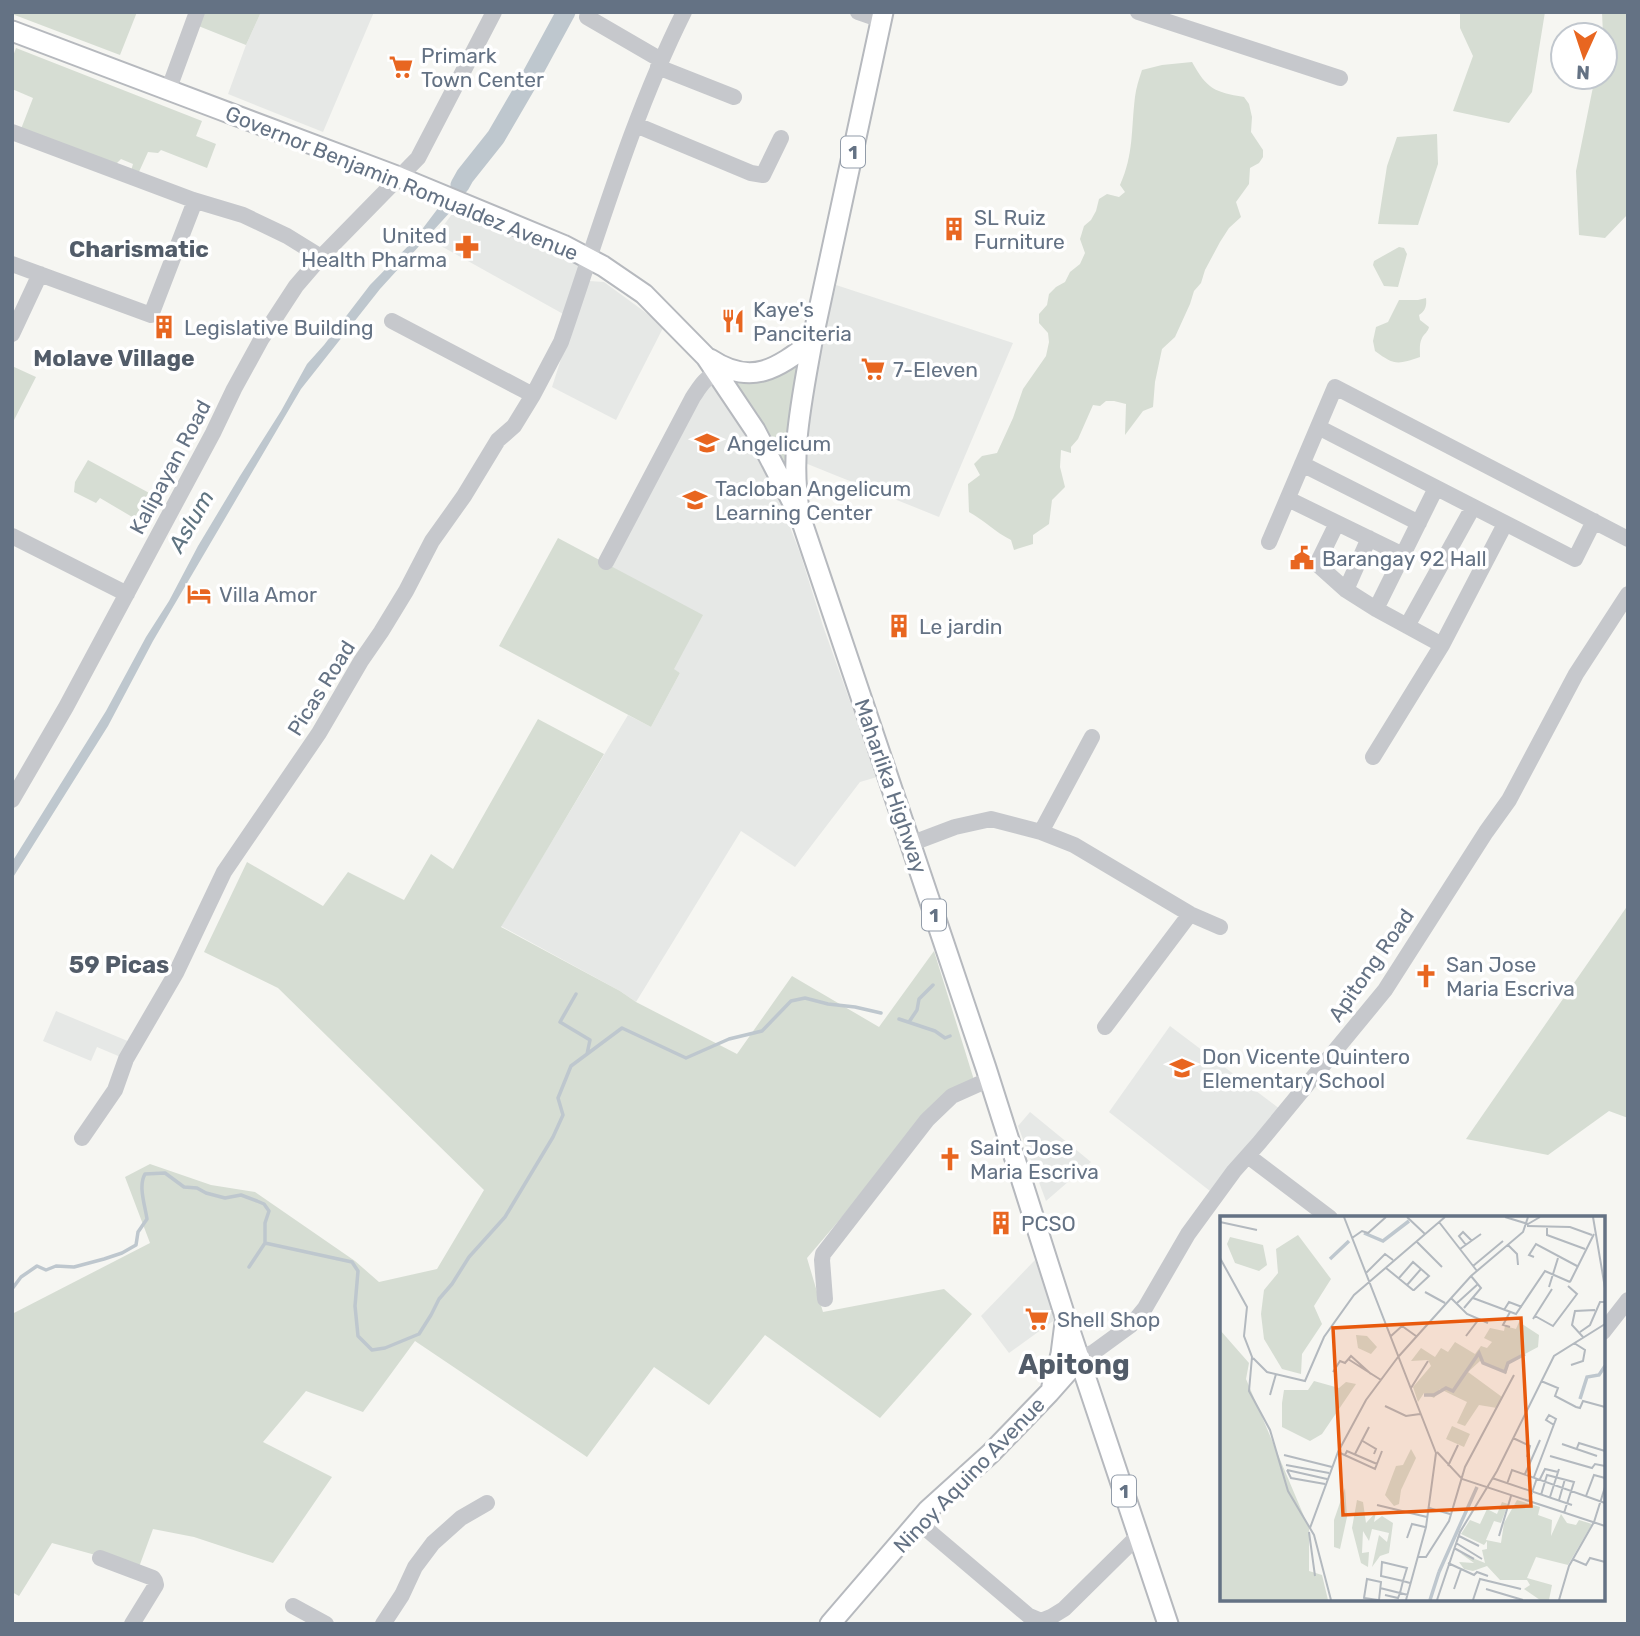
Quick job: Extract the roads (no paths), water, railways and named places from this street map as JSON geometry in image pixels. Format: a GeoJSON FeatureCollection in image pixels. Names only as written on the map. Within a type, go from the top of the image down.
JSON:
{"type":"FeatureCollection","features":[{"type":"Feature","properties":{"kind":"main road","name":"Maharlika Highway"},"geometry":{"type":"LineString","coordinates":[[882,16],[812,342],[796,464],[797,501],[1168,1624]]}},
{"type":"Feature","properties":{"kind":"main road","name":"Governor Benjamin Romualdez Avenue"},"geometry":{"type":"LineString","coordinates":[[13,34],[399,177],[590,259],[644,295],[712,365],[764,445],[801,519]]}},
{"type":"Feature","properties":{"kind":"main road"},"geometry":{"type":"LineString","coordinates":[[712,365],[760,373],[782,364],[812,342]]}},
{"type":"Feature","properties":{"kind":"main road"},"geometry":{"type":"LineString","coordinates":[[1049,1393],[1061,1354],[1064,1313]]}},
{"type":"Feature","properties":{"kind":"main road","name":"Ninoy Aquino Avenue"},"geometry":{"type":"LineString","coordinates":[[830,1624],[929,1510],[991,1453],[1080,1358]]}},
{"type":"Feature","properties":{"kind":"street"},"geometry":{"type":"LineString","coordinates":[[167,91],[197,12]]}},
{"type":"Feature","properties":{"kind":"street","name":"Kalipayan Road"},"geometry":{"type":"LineString","coordinates":[[12,800],[66,707],[262,338],[296,286],[321,257],[418,158],[494,12]]}},
{"type":"Feature","properties":{"kind":"street","name":"Picas Road"},"geometry":{"type":"LineString","coordinates":[[82,1138],[115,1090],[126,1059],[176,973],[224,872],[319,733],[360,661],[382,632],[432,541],[464,496],[498,440],[514,426],[533,395],[561,342],[636,125],[659,64],[684,12]]}},
{"type":"Feature","properties":{"kind":"street"},"geometry":{"type":"LineString","coordinates":[[858,12],[882,16]]}},
{"type":"Feature","properties":{"kind":"street"},"geometry":{"type":"LineString","coordinates":[[1138,12],[1340,78]]}},
{"type":"Feature","properties":{"kind":"street"},"geometry":{"type":"LineString","coordinates":[[587,17],[659,64],[734,97]]}},
{"type":"Feature","properties":{"kind":"street"},"geometry":{"type":"LineString","coordinates":[[636,125],[751,173],[763,175],[781,138]]}},
{"type":"Feature","properties":{"kind":"street"},"geometry":{"type":"LineString","coordinates":[[12,132],[195,201],[243,215],[287,236],[321,257]]}},
{"type":"Feature","properties":{"kind":"street"},"geometry":{"type":"LineString","coordinates":[[12,264],[151,315],[195,201]]}},
{"type":"Feature","properties":{"kind":"street"},"geometry":{"type":"LineString","coordinates":[[12,334],[40,274]]}},
{"type":"Feature","properties":{"kind":"street"},"geometry":{"type":"LineString","coordinates":[[392,321],[533,395]]}},
{"type":"Feature","properties":{"kind":"street"},"geometry":{"type":"LineString","coordinates":[[606,562],[693,397],[703,382],[712,375],[712,365]]}},
{"type":"Feature","properties":{"kind":"street"},"geometry":{"type":"LineString","coordinates":[[1269,542],[1335,387],[1628,539]]}},
{"type":"Feature","properties":{"kind":"street"},"geometry":{"type":"LineString","coordinates":[[1318,427],[1575,559],[1594,522]]}},
{"type":"Feature","properties":{"kind":"street"},"geometry":{"type":"LineString","coordinates":[[1302,464],[1419,523]]}},
{"type":"Feature","properties":{"kind":"street"},"geometry":{"type":"LineString","coordinates":[[1376,609],[1436,488]]}},
{"type":"Feature","properties":{"kind":"street"},"geometry":{"type":"LineString","coordinates":[[1287,499],[1403,555]]}},
{"type":"Feature","properties":{"kind":"street"},"geometry":{"type":"LineString","coordinates":[[1407,626],[1473,507]]}},
{"type":"Feature","properties":{"kind":"street"},"geometry":{"type":"LineString","coordinates":[[1337,523],[1317,564],[1346,590],[1442,645]]}},
{"type":"Feature","properties":{"kind":"street"},"geometry":{"type":"LineString","coordinates":[[1373,757],[1442,645],[1505,524]]}},
{"type":"Feature","properties":{"kind":"street"},"geometry":{"type":"LineString","coordinates":[[12,536],[127,594]]}},
{"type":"Feature","properties":{"kind":"street"},"geometry":{"type":"LineString","coordinates":[[1346,590],[1369,538]]}},
{"type":"Feature","properties":{"kind":"street","name":"Apitong Road"},"geometry":{"type":"LineString","coordinates":[[1080,1358],[1094,1352],[1131,1325],[1145,1308],[1188,1234],[1234,1171],[1385,990],[1509,800],[1576,674],[1628,594]]}},
{"type":"Feature","properties":{"kind":"street"},"geometry":{"type":"LineString","coordinates":[[1041,832],[1092,737]]}},
{"type":"Feature","properties":{"kind":"street"},"geometry":{"type":"LineString","coordinates":[[910,844],[955,827],[992,819],[1041,832],[1074,845],[1190,914],[1220,927]]}},
{"type":"Feature","properties":{"kind":"street"},"geometry":{"type":"LineString","coordinates":[[1105,1027],[1190,914]]}},
{"type":"Feature","properties":{"kind":"street"},"geometry":{"type":"LineString","coordinates":[[825,1299],[823,1254],[927,1120],[952,1096],[990,1079]]}},
{"type":"Feature","properties":{"kind":"street"},"geometry":{"type":"LineString","coordinates":[[1248,1156],[1327,1216]]}},
{"type":"Feature","properties":{"kind":"street"},"geometry":{"type":"LineString","coordinates":[[1605,1329],[1628,1300]]}},
{"type":"Feature","properties":{"kind":"street"},"geometry":{"type":"LineString","coordinates":[[383,1624],[402,1595],[415,1567],[433,1543],[461,1518],[487,1503]]}},
{"type":"Feature","properties":{"kind":"street"},"geometry":{"type":"LineString","coordinates":[[918,1522],[1029,1616],[1041,1621],[1064,1609],[1139,1535]]}},
{"type":"Feature","properties":{"kind":"street"},"geometry":{"type":"LineString","coordinates":[[100,1558],[155,1581],[156,1585],[132,1624]]}},
{"type":"Feature","properties":{"kind":"street"},"geometry":{"type":"LineString","coordinates":[[293,1606],[326,1624]]}},
{"type":"Feature","properties":{"kind":"waterway","name":"Aslum"},"geometry":{"type":"LineString","coordinates":[[460,185],[496,137],[566,12]]}},
{"type":"Feature","properties":{"kind":"waterway"},"geometry":{"type":"LineString","coordinates":[[909,1022],[917,1010],[919,999],[933,985]]}},
{"type":"Feature","properties":{"kind":"waterway"},"geometry":{"type":"LineString","coordinates":[[576,994],[560,1022],[590,1040],[587,1054]]}},
{"type":"Feature","properties":{"kind":"waterway"},"geometry":{"type":"LineString","coordinates":[[12,1289],[21,1277],[37,1266],[46,1270],[56,1266],[74,1267],[122,1253],[136,1245],[138,1232],[147,1219],[142,1190],[145,1174],[165,1173],[184,1187],[197,1188],[225,1198],[241,1195],[264,1204],[269,1211],[265,1223],[265,1243],[352,1262],[358,1271],[355,1306],[358,1336],[372,1350],[385,1348],[419,1334],[439,1299],[469,1257],[505,1217],[553,1137],[563,1115],[558,1098],[571,1066],[622,1028],[686,1058],[729,1039],[762,1031],[791,1001],[805,998],[881,1013]]}},
{"type":"Feature","properties":{"kind":"waterway"},"geometry":{"type":"LineString","coordinates":[[899,1019],[935,1031],[945,1038],[950,1036]]}},
{"type":"Feature","properties":{"kind":"waterway"},"geometry":{"type":"LineString","coordinates":[[249,1267],[265,1243]]}},
{"type":"Feature","properties":{"kind":"place","name":"Primark Town Center"},"geometry":{"type":"Point","coordinates":[401,67]}},
{"type":"Feature","properties":{"kind":"place","name":"SL Ruiz Furniture"},"geometry":{"type":"Point","coordinates":[954,229]}},
{"type":"Feature","properties":{"kind":"place","name":"United Health Pharma"},"geometry":{"type":"Point","coordinates":[467,247]}},
{"type":"Feature","properties":{"kind":"place","name":"Kaye's Panciteria"},"geometry":{"type":"Point","coordinates":[733,321]}},
{"type":"Feature","properties":{"kind":"place","name":"Legislative Building"},"geometry":{"type":"Point","coordinates":[164,327]}},
{"type":"Feature","properties":{"kind":"place","name":"7-Eleven"},"geometry":{"type":"Point","coordinates":[873,369]}},
{"type":"Feature","properties":{"kind":"place","name":"Angelicum"},"geometry":{"type":"Point","coordinates":[707,443]}},
{"type":"Feature","properties":{"kind":"place","name":"Tacloban Angelicum Learning Center"},"geometry":{"type":"Point","coordinates":[695,500]}},
{"type":"Feature","properties":{"kind":"place","name":"Barangay 92 Hall"},"geometry":{"type":"Point","coordinates":[1302,558]}},
{"type":"Feature","properties":{"kind":"place","name":"Villa Amor"},"geometry":{"type":"Point","coordinates":[199,594]}},
{"type":"Feature","properties":{"kind":"place","name":"Le jardin"},"geometry":{"type":"Point","coordinates":[899,626]}},
{"type":"Feature","properties":{"kind":"place","name":"San Jose Maria Escriva"},"geometry":{"type":"Point","coordinates":[1426,976]}},
{"type":"Feature","properties":{"kind":"place","name":"Don Vicente Quintero Elementary School"},"geometry":{"type":"Point","coordinates":[1182,1068]}},
{"type":"Feature","properties":{"kind":"place","name":"Saint Jose Maria Escriva"},"geometry":{"type":"Point","coordinates":[950,1159]}},
{"type":"Feature","properties":{"kind":"place","name":"PCSO"},"geometry":{"type":"Point","coordinates":[1001,1223]}},
{"type":"Feature","properties":{"kind":"place","name":"Shell Shop"},"geometry":{"type":"Point","coordinates":[1037,1319]}},
{"type":"Feature","properties":{"kind":"district","name":"Charismatic"},"geometry":{"type":"Point","coordinates":[139,249]}},
{"type":"Feature","properties":{"kind":"district","name":"Molave Village"},"geometry":{"type":"Point","coordinates":[114,358]}},
{"type":"Feature","properties":{"kind":"district","name":"59 Picas"},"geometry":{"type":"Point","coordinates":[119,965]}},
{"type":"Feature","properties":{"kind":"district","name":"Apitong"},"geometry":{"type":"Point","coordinates":[1074,1364]}}]}
